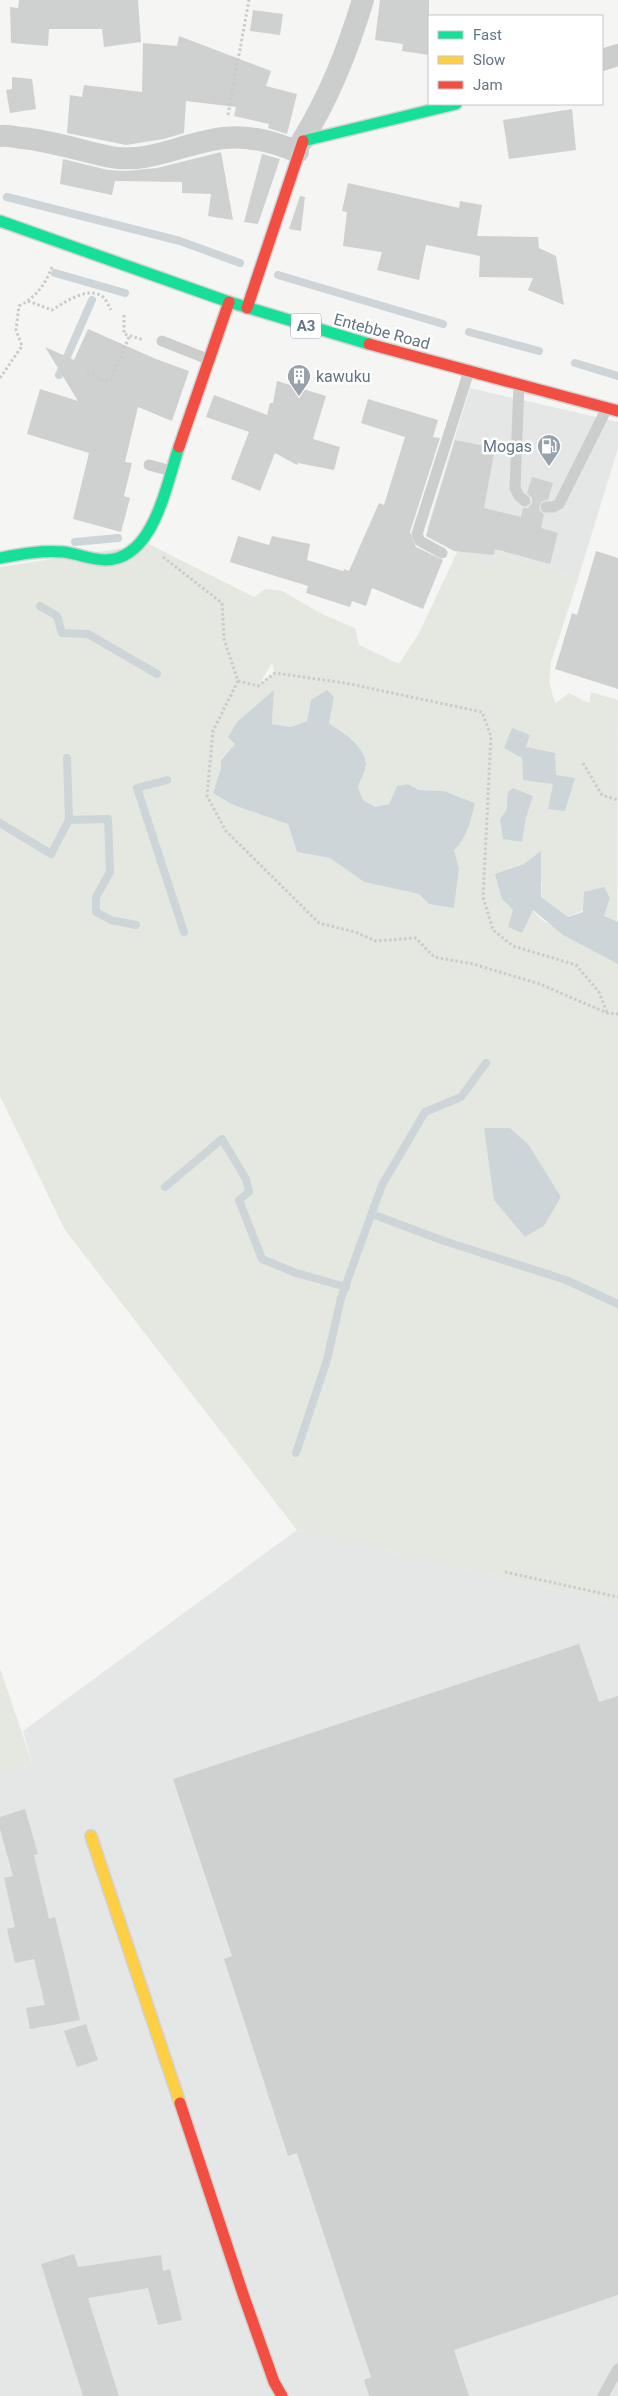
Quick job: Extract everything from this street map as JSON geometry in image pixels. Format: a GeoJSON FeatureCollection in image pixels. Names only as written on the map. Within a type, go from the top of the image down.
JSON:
{"type":"FeatureCollection","features":[{"type":"Feature","properties":{"kind":"street"},"geometry":{"type":"LineString","coordinates":[[247,308],[300,147],[326,102],[344,61],[364,0]]}},
{"type":"Feature","properties":{"kind":"street"},"geometry":{"type":"LineString","coordinates":[[603,60],[618,55]]}},
{"type":"Feature","properties":{"kind":"street"},"geometry":{"type":"LineString","coordinates":[[0,136],[51,141],[112,157],[140,158],[224,138],[252,138],[300,147],[452,105]]}},
{"type":"Feature","properties":{"kind":"street","name":"Entebbe Road"},"geometry":{"type":"LineString","coordinates":[[0,221],[247,308],[329,333],[612,410]]}},
{"type":"Feature","properties":{"kind":"street"},"geometry":{"type":"LineString","coordinates":[[0,558],[52,552],[70,553],[106,560],[132,552],[145,542],[172,471],[229,302]]}},
{"type":"Feature","properties":{"kind":"street"},"geometry":{"type":"LineString","coordinates":[[90,1836],[246,2303],[274,2382],[282,2396]]}},
{"type":"Feature","properties":{"kind":"lane"},"geometry":{"type":"LineString","coordinates":[[162,341],[210,360]]}},
{"type":"Feature","properties":{"kind":"lane"},"geometry":{"type":"LineString","coordinates":[[442,553],[420,541],[417,534],[469,371]]}},
{"type":"Feature","properties":{"kind":"lane"},"geometry":{"type":"LineString","coordinates":[[519,384],[515,488],[518,496],[525,501]]}},
{"type":"Feature","properties":{"kind":"lane"},"geometry":{"type":"LineString","coordinates":[[546,507],[553,507],[559,504],[612,410]]}},
{"type":"Feature","properties":{"kind":"lane"},"geometry":{"type":"LineString","coordinates":[[149,465],[172,471]]}},
{"type":"Feature","properties":{"kind":"lane"},"geometry":{"type":"LineString","coordinates":[[603,2396],[618,2369]]}},
{"type":"Feature","properties":{"kind":"path"},"geometry":{"type":"LineString","coordinates":[[224,138],[249,0]]}},
{"type":"Feature","properties":{"kind":"path"},"geometry":{"type":"LineString","coordinates":[[0,378],[22,346],[16,330],[19,306],[40,290],[62,244]]}},
{"type":"Feature","properties":{"kind":"path"},"geometry":{"type":"LineString","coordinates":[[28,301],[52,310],[75,295],[96,294],[103,297],[111,310]]}},
{"type":"Feature","properties":{"kind":"path"},"geometry":{"type":"LineString","coordinates":[[124,315],[124,334],[153,344],[162,341]]}},
{"type":"Feature","properties":{"kind":"path"},"geometry":{"type":"LineString","coordinates":[[87,373],[104,381],[110,381],[130,335]]}},
{"type":"Feature","properties":{"kind":"path"},"geometry":{"type":"LineString","coordinates":[[145,542],[222,603],[224,639],[238,681],[213,731],[207,796],[226,831],[319,924],[355,932],[376,941],[416,938],[434,957],[474,964],[540,984],[607,1013],[618,1014]]}},
{"type":"Feature","properties":{"kind":"path"},"geometry":{"type":"LineString","coordinates":[[238,681],[258,686],[275,673],[345,682],[482,712],[490,736],[483,897],[493,930],[513,946],[576,966],[599,992],[607,1013]]}},
{"type":"Feature","properties":{"kind":"path"},"geometry":{"type":"LineString","coordinates":[[583,762],[602,794],[618,800]]}},
{"type":"Feature","properties":{"kind":"path"},"geometry":{"type":"LineString","coordinates":[[505,1572],[618,1597]]}},
{"type":"Feature","properties":{"kind":"shaded area"},"geometry":{"type":"Polygon","coordinates":[[[470,388],[618,422],[618,448],[578,579],[498,553],[492,565],[476,560],[479,548],[427,529],[470,388]]]}},
{"type":"Feature","properties":{"kind":"shaded area"},"geometry":{"type":"Polygon","coordinates":[[[462,542],[479,547],[476,560],[492,565],[498,553],[578,579],[551,662],[549,682],[555,703],[569,693],[589,703],[591,692],[618,700],[617,924],[604,916],[610,898],[568,917],[541,898],[542,883],[524,864],[496,874],[502,899],[513,910],[532,910],[542,920],[618,964],[618,1604],[297,1530],[65,1230],[0,1096],[0,567],[149,544],[254,597],[265,589],[282,591],[324,615],[355,628],[359,645],[399,664],[419,633],[462,542]],[[272,663],[259,684],[275,673],[272,663]],[[274,690],[235,744],[221,759],[221,768],[213,793],[288,824],[297,852],[330,858],[364,882],[419,894],[429,904],[454,907],[459,869],[454,850],[475,803],[444,791],[419,790],[408,784],[397,786],[389,804],[375,807],[363,800],[358,787],[366,764],[357,745],[329,723],[334,697],[311,700],[307,721],[290,727],[272,724],[274,690]],[[512,728],[522,758],[523,780],[556,775],[525,747],[512,728]],[[533,796],[506,803],[506,811],[522,842],[526,818],[533,796]],[[510,1128],[526,1237],[544,1226],[561,1197],[529,1145],[510,1128]]]}},
{"type":"Feature","properties":{"kind":"shaded area"},"geometry":{"type":"Polygon","coordinates":[[[274,690],[272,724],[290,727],[307,721],[311,700],[327,690],[334,697],[329,723],[352,740],[361,751],[366,764],[358,787],[363,800],[375,807],[389,804],[397,786],[408,784],[419,790],[444,791],[475,803],[465,834],[454,850],[459,869],[454,908],[429,904],[419,894],[364,882],[330,858],[297,852],[288,824],[231,804],[213,793],[221,768],[221,760],[235,744],[228,737],[238,721],[274,690]]]}},
{"type":"Feature","properties":{"kind":"shaded area"},"geometry":{"type":"Polygon","coordinates":[[[512,728],[530,735],[526,747],[555,753],[556,775],[575,778],[565,811],[548,809],[553,784],[523,780],[522,758],[504,748],[512,728]]]}},
{"type":"Feature","properties":{"kind":"shaded area"},"geometry":{"type":"Polygon","coordinates":[[[513,788],[533,796],[526,818],[522,842],[503,839],[500,819],[506,811],[508,792],[513,788]]]}},
{"type":"Feature","properties":{"kind":"shaded area"},"geometry":{"type":"Polygon","coordinates":[[[541,851],[541,897],[568,917],[583,912],[584,892],[604,887],[610,898],[604,916],[618,922],[618,964],[563,935],[533,910],[522,933],[508,927],[513,910],[502,899],[495,874],[524,864],[541,851]]]}},
{"type":"Feature","properties":{"kind":"shaded area"},"geometry":{"type":"Polygon","coordinates":[[[484,1128],[510,1128],[529,1145],[561,1197],[544,1226],[525,1237],[494,1200],[484,1128]]]}},
{"type":"Feature","properties":{"kind":"shaded area"},"geometry":{"type":"Polygon","coordinates":[[[297,1530],[618,1604],[618,2396],[0,2396],[0,1772],[33,1766],[23,1731],[297,1530]]]}},
{"type":"Feature","properties":{"kind":"shaded area"},"geometry":{"type":"Polygon","coordinates":[[[0,1668],[33,1766],[0,1772],[0,1668]]]}},
{"type":"Feature","properties":{"kind":"building"},"geometry":{"type":"Polygon","coordinates":[[[19,0],[138,0],[141,42],[104,47],[102,29],[49,29],[48,46],[11,43],[10,7],[18,8],[19,0]]]}},
{"type":"Feature","properties":{"kind":"building"},"geometry":{"type":"Polygon","coordinates":[[[380,0],[429,0],[428,55],[402,51],[403,44],[375,40],[380,0]]]}},
{"type":"Feature","properties":{"kind":"building"},"geometry":{"type":"Polygon","coordinates":[[[253,10],[283,14],[280,35],[250,31],[253,10]]]}},
{"type":"Feature","properties":{"kind":"building"},"geometry":{"type":"Polygon","coordinates":[[[179,36],[271,71],[266,86],[297,94],[287,134],[268,128],[269,124],[234,116],[236,107],[186,101],[184,133],[164,139],[126,145],[67,133],[70,95],[82,97],[84,85],[142,92],[143,43],[177,46],[179,36]]]}},
{"type":"Feature","properties":{"kind":"building"},"geometry":{"type":"Polygon","coordinates":[[[12,77],[32,79],[36,109],[10,113],[6,90],[12,89],[12,77]]]}},
{"type":"Feature","properties":{"kind":"building"},"geometry":{"type":"Polygon","coordinates":[[[572,109],[576,150],[509,159],[503,120],[572,109]]]}},
{"type":"Feature","properties":{"kind":"building"},"geometry":{"type":"Polygon","coordinates":[[[221,152],[233,220],[208,216],[211,194],[182,193],[182,182],[115,181],[112,195],[60,184],[63,159],[108,170],[126,171],[157,168],[221,152]]]}},
{"type":"Feature","properties":{"kind":"building"},"geometry":{"type":"Polygon","coordinates":[[[262,154],[280,159],[258,224],[244,222],[262,154]]]}},
{"type":"Feature","properties":{"kind":"building"},"geometry":{"type":"Polygon","coordinates":[[[348,183],[459,208],[460,201],[482,205],[477,236],[538,237],[539,248],[556,256],[564,305],[528,290],[533,278],[479,277],[480,256],[426,245],[419,280],[377,270],[382,252],[343,246],[347,212],[342,211],[348,183]]]}},
{"type":"Feature","properties":{"kind":"building"},"geometry":{"type":"Polygon","coordinates":[[[300,196],[305,197],[301,231],[289,229],[300,196]]]}},
{"type":"Feature","properties":{"kind":"building"},"geometry":{"type":"Polygon","coordinates":[[[88,329],[156,359],[189,371],[172,421],[138,407],[125,462],[132,463],[124,496],[130,498],[121,532],[73,519],[89,453],[27,434],[40,389],[78,401],[45,347],[74,360],[88,329]]]}},
{"type":"Feature","properties":{"kind":"building"},"geometry":{"type":"Polygon","coordinates":[[[277,381],[326,396],[313,439],[340,447],[334,470],[298,463],[297,465],[275,453],[260,491],[231,479],[249,432],[206,417],[214,395],[267,415],[270,403],[273,403],[277,381]]]}},
{"type":"Feature","properties":{"kind":"building"},"geometry":{"type":"Polygon","coordinates":[[[368,399],[438,420],[433,437],[440,438],[410,532],[416,547],[443,560],[423,609],[372,588],[366,606],[352,601],[350,607],[306,593],[308,586],[230,562],[238,536],[269,545],[272,536],[310,544],[307,560],[343,571],[344,569],[349,571],[379,503],[384,505],[405,437],[361,423],[368,399]]]}},
{"type":"Feature","properties":{"kind":"building"},"geometry":{"type":"Polygon","coordinates":[[[455,440],[495,448],[484,508],[521,517],[523,508],[528,508],[532,503],[532,498],[527,493],[532,477],[553,483],[548,500],[542,501],[539,507],[540,511],[544,514],[541,528],[558,533],[550,564],[495,549],[494,555],[454,551],[426,536],[455,440]]]}},
{"type":"Feature","properties":{"kind":"building"},"geometry":{"type":"Polygon","coordinates":[[[596,551],[618,558],[618,689],[555,669],[572,613],[577,615],[596,551]]]}},
{"type":"Feature","properties":{"kind":"building"},"geometry":{"type":"Polygon","coordinates":[[[579,1644],[599,1702],[618,1696],[618,2295],[454,2350],[469,2396],[369,2396],[364,2380],[371,2377],[297,2153],[288,2156],[224,1959],[232,1956],[173,1779],[579,1644]]]}},
{"type":"Feature","properties":{"kind":"building"},"geometry":{"type":"Polygon","coordinates":[[[25,1809],[38,1854],[34,1855],[49,1919],[55,1917],[80,2020],[30,2029],[26,2008],[45,2005],[34,1959],[15,1963],[7,1929],[15,1927],[4,1878],[13,1876],[0,1829],[0,1817],[25,1809]]]}},
{"type":"Feature","properties":{"kind":"building"},"geometry":{"type":"Polygon","coordinates":[[[86,2024],[98,2060],[77,2067],[64,2031],[86,2024]]]}},
{"type":"Feature","properties":{"kind":"building"},"geometry":{"type":"Polygon","coordinates":[[[74,2254],[78,2267],[161,2255],[163,2271],[170,2269],[182,2320],[158,2325],[148,2288],[88,2298],[119,2396],[83,2396],[41,2264],[74,2254]]]}},
{"type":"Feature","properties":{"kind":"waterway"},"geometry":{"type":"LineString","coordinates":[[7,197],[180,241],[240,263]]}},
{"type":"Feature","properties":{"kind":"waterway"},"geometry":{"type":"LineString","coordinates":[[55,273],[125,293]]}},
{"type":"Feature","properties":{"kind":"waterway"},"geometry":{"type":"LineString","coordinates":[[278,275],[443,324]]}},
{"type":"Feature","properties":{"kind":"waterway"},"geometry":{"type":"LineString","coordinates":[[59,375],[92,300]]}},
{"type":"Feature","properties":{"kind":"waterway"},"geometry":{"type":"LineString","coordinates":[[469,332],[539,351]]}},
{"type":"Feature","properties":{"kind":"waterway"},"geometry":{"type":"LineString","coordinates":[[575,363],[618,376]]}},
{"type":"Feature","properties":{"kind":"waterway"},"geometry":{"type":"LineString","coordinates":[[75,542],[118,538]]}},
{"type":"Feature","properties":{"kind":"waterway"},"geometry":{"type":"LineString","coordinates":[[40,606],[57,616],[62,633],[88,634],[157,674]]}},
{"type":"Feature","properties":{"kind":"waterway"},"geometry":{"type":"LineString","coordinates":[[0,823],[51,854],[69,820],[67,758]]}},
{"type":"Feature","properties":{"kind":"waterway"},"geometry":{"type":"LineString","coordinates":[[167,780],[137,788],[184,932]]}},
{"type":"Feature","properties":{"kind":"waterway"},"geometry":{"type":"LineString","coordinates":[[69,820],[108,819],[110,872],[96,897],[96,912],[111,920],[136,925]]}},
{"type":"Feature","properties":{"kind":"waterway"},"geometry":{"type":"LineString","coordinates":[[296,1453],[327,1360],[341,1298],[382,1185],[425,1112],[461,1097],[486,1063]]}},
{"type":"Feature","properties":{"kind":"waterway"},"geometry":{"type":"LineString","coordinates":[[165,1187],[222,1139],[246,1179],[249,1192],[239,1200],[262,1259],[296,1273],[346,1287]]}},
{"type":"Feature","properties":{"kind":"waterway"},"geometry":{"type":"LineString","coordinates":[[372,1214],[444,1241],[566,1280],[618,1304]]}},
{"type":"Feature","properties":{"kind":"traffic: fast"},"geometry":{"type":"LineString","coordinates":[[303,141],[452,105]]}},
{"type":"Feature","properties":{"kind":"traffic: fast"},"geometry":{"type":"LineString","coordinates":[[0,221],[229,302],[369,344]]}},
{"type":"Feature","properties":{"kind":"traffic: fast"},"geometry":{"type":"LineString","coordinates":[[0,558],[48,552],[64,552],[100,560],[122,557],[135,548],[147,534],[156,518],[179,447]]}},
{"type":"Feature","properties":{"kind":"traffic: slow"},"geometry":{"type":"LineString","coordinates":[[91,1836],[180,2103]]}},
{"type":"Feature","properties":{"kind":"traffic: jam"},"geometry":{"type":"LineString","coordinates":[[247,308],[303,141]]}},
{"type":"Feature","properties":{"kind":"traffic: jam"},"geometry":{"type":"LineString","coordinates":[[179,447],[229,302]]}},
{"type":"Feature","properties":{"kind":"traffic: jam"},"geometry":{"type":"LineString","coordinates":[[369,344],[618,411]]}},
{"type":"Feature","properties":{"kind":"traffic: jam"},"geometry":{"type":"LineString","coordinates":[[180,2103],[243,2294],[274,2382],[282,2396]]}},
{"type":"Feature","properties":{"kind":"place","name":"kawuku"},"geometry":{"type":"Point","coordinates":[299,397]}},
{"type":"Feature","properties":{"kind":"place","name":"Mogas"},"geometry":{"type":"Point","coordinates":[549,467]}}]}
